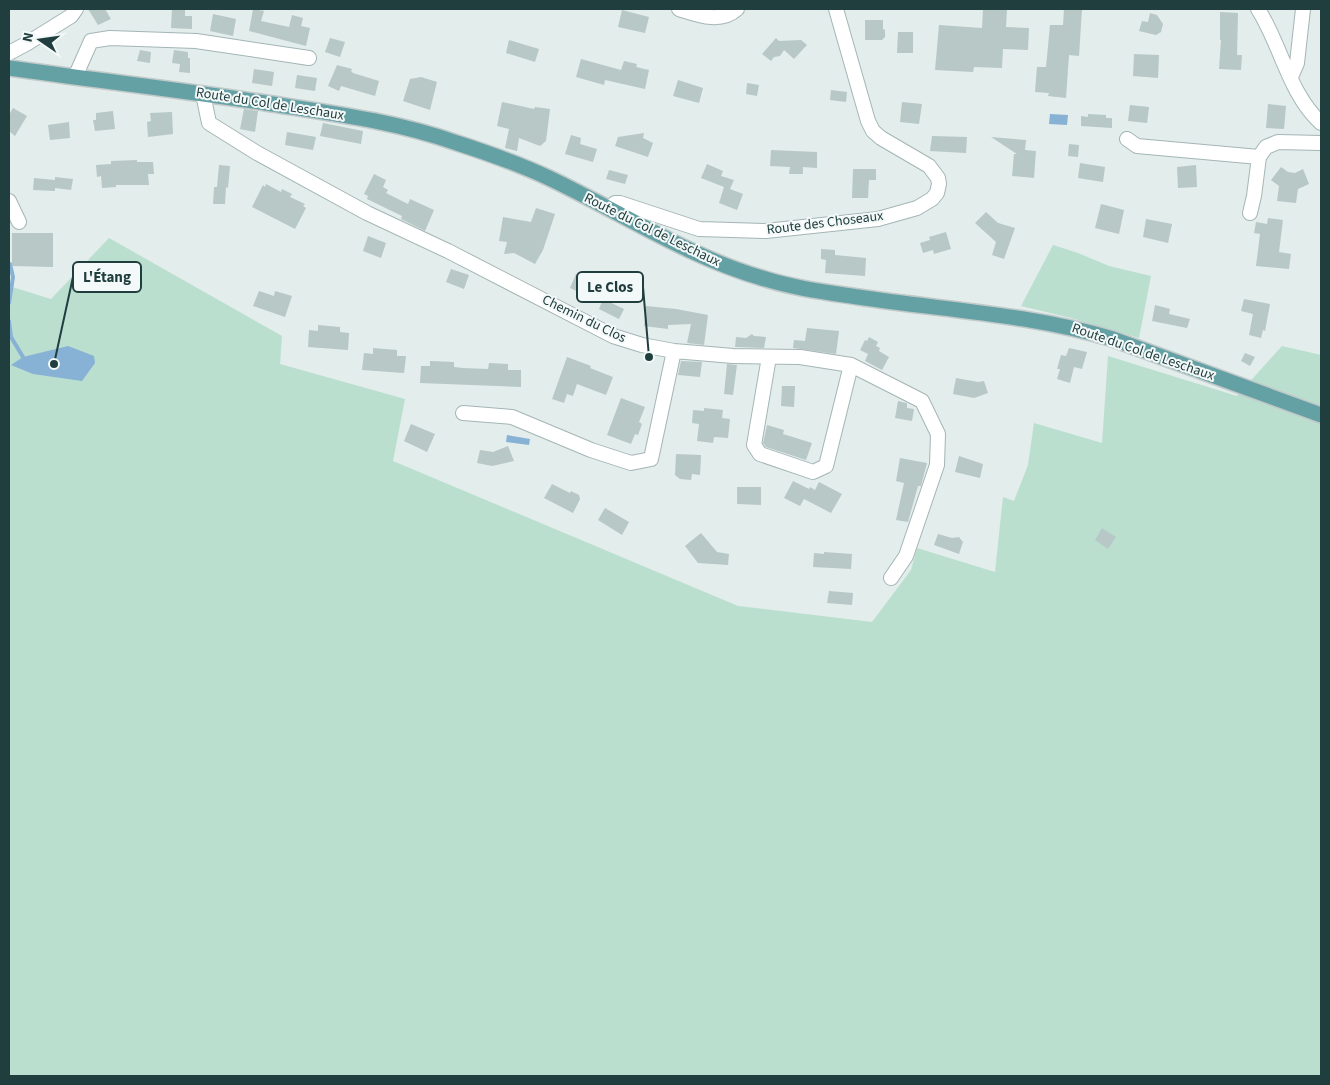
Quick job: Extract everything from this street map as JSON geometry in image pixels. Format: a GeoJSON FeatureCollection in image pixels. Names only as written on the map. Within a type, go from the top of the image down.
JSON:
{"type":"FeatureCollection","features":[{"type":"Feature","properties":{"kind":"main road","name":"Route du Col de Leschaux"},"geometry":{"type":"LineString","coordinates":[[9,68],[203,94],[370,120],[438,137],[547,177],[715,262],[759,278],[808,290],[1023,319],[1087,331],[1321,415]]}},
{"type":"Feature","properties":{"kind":"street"},"geometry":{"type":"LineString","coordinates":[[9,53],[71,16],[76,9]]}},
{"type":"Feature","properties":{"kind":"street"},"geometry":{"type":"LineString","coordinates":[[679,9],[715,18],[730,15],[737,9]]}},
{"type":"Feature","properties":{"kind":"street","name":"Route des Choseaux"},"geometry":{"type":"LineString","coordinates":[[609,209],[615,203],[620,203],[699,228],[766,231],[878,219],[917,208],[932,199],[937,193],[939,184],[938,178],[929,166],[881,138],[873,131],[868,121],[836,9]]}},
{"type":"Feature","properties":{"kind":"street"},"geometry":{"type":"LineString","coordinates":[[1258,9],[1270,26],[1303,103],[1321,123]]}},
{"type":"Feature","properties":{"kind":"street"},"geometry":{"type":"LineString","coordinates":[[1291,77],[1297,63],[1303,9]]}},
{"type":"Feature","properties":{"kind":"street"},"geometry":{"type":"LineString","coordinates":[[75,77],[91,41],[110,38],[196,41],[309,58]]}},
{"type":"Feature","properties":{"kind":"street","name":"Chemin du Clos"},"geometry":{"type":"LineString","coordinates":[[203,94],[209,123],[257,154],[367,213],[464,259],[613,336],[642,345],[674,351],[800,357],[851,365],[922,401],[938,434],[937,466],[906,556],[891,578]]}},
{"type":"Feature","properties":{"kind":"street"},"geometry":{"type":"LineString","coordinates":[[1127,139],[1137,146],[1258,157]]}},
{"type":"Feature","properties":{"kind":"street"},"geometry":{"type":"LineString","coordinates":[[1250,213],[1254,196],[1258,157],[1266,147],[1278,142],[1321,143]]}},
{"type":"Feature","properties":{"kind":"street"},"geometry":{"type":"LineString","coordinates":[[9,202],[19,222]]}},
{"type":"Feature","properties":{"kind":"street"},"geometry":{"type":"LineString","coordinates":[[463,413],[512,417],[591,450],[631,463],[652,459],[674,351]]}},
{"type":"Feature","properties":{"kind":"street"},"geometry":{"type":"LineString","coordinates":[[769,357],[754,445],[760,454],[812,472],[826,466],[851,365]]}},
{"type":"Feature","properties":{"kind":"green space"},"geometry":{"type":"Polygon","coordinates":[[[109,238],[282,336],[280,364],[405,399],[393,461],[738,606],[872,622],[911,570],[917,548],[995,572],[1003,497],[1014,501],[1028,465],[1034,423],[1102,443],[1108,356],[1237,396],[1282,346],[1321,355],[1321,1076],[9,1076],[9,286],[51,299],[109,238]]]}},
{"type":"Feature","properties":{"kind":"green space"},"geometry":{"type":"Polygon","coordinates":[[[1053,245],[1109,266],[1151,276],[1139,338],[1071,318],[1021,306],[1053,245]]]}},
{"type":"Feature","properties":{"kind":"water"},"geometry":{"type":"Polygon","coordinates":[[[1050,114],[1068,115],[1067,125],[1049,124],[1050,114]]]}},
{"type":"Feature","properties":{"kind":"water"},"geometry":{"type":"Polygon","coordinates":[[[68,346],[94,356],[95,363],[82,381],[33,374],[11,365],[23,357],[68,346]]]}},
{"type":"Feature","properties":{"kind":"water"},"geometry":{"type":"Polygon","coordinates":[[[507,435],[530,439],[529,445],[506,442],[507,435]]]}},
{"type":"Feature","properties":{"kind":"building"},"geometry":{"type":"Polygon","coordinates":[[[88,9],[105,9],[111,19],[98,25],[88,9]]]}},
{"type":"Feature","properties":{"kind":"building"},"geometry":{"type":"Polygon","coordinates":[[[172,9],[185,9],[185,16],[192,16],[192,29],[171,28],[172,9]]]}},
{"type":"Feature","properties":{"kind":"building"},"geometry":{"type":"Polygon","coordinates":[[[253,9],[264,11],[261,21],[289,27],[292,15],[303,18],[301,26],[310,28],[306,46],[249,31],[253,9]]]}},
{"type":"Feature","properties":{"kind":"building"},"geometry":{"type":"Polygon","coordinates":[[[983,9],[1007,9],[1006,27],[1029,28],[1028,50],[1003,49],[1002,68],[974,67],[973,72],[935,70],[939,25],[982,28],[983,9]]]}},
{"type":"Feature","properties":{"kind":"building"},"geometry":{"type":"Polygon","coordinates":[[[1064,9],[1082,9],[1079,56],[1069,55],[1066,98],[1048,96],[1049,93],[1035,92],[1037,67],[1046,67],[1050,25],[1063,25],[1064,9]]]}},
{"type":"Feature","properties":{"kind":"building"},"geometry":{"type":"Polygon","coordinates":[[[622,10],[649,17],[645,33],[618,27],[622,10]]]}},
{"type":"Feature","properties":{"kind":"building"},"geometry":{"type":"Polygon","coordinates":[[[1220,12],[1238,13],[1237,55],[1242,55],[1241,70],[1219,69],[1220,12]]]}},
{"type":"Feature","properties":{"kind":"building"},"geometry":{"type":"Polygon","coordinates":[[[1150,13],[1157,15],[1163,24],[1161,32],[1156,35],[1139,31],[1142,21],[1148,22],[1150,13]]]}},
{"type":"Feature","properties":{"kind":"building"},"geometry":{"type":"Polygon","coordinates":[[[213,14],[236,19],[233,36],[210,31],[213,14]]]}},
{"type":"Feature","properties":{"kind":"building"},"geometry":{"type":"Polygon","coordinates":[[[865,20],[883,20],[885,37],[882,40],[865,40],[865,20]]]}},
{"type":"Feature","properties":{"kind":"building"},"geometry":{"type":"Polygon","coordinates":[[[898,32],[913,32],[913,53],[897,53],[898,32]]]}},
{"type":"Feature","properties":{"kind":"building"},"geometry":{"type":"Polygon","coordinates":[[[330,38],[345,42],[340,57],[325,52],[330,38]]]}},
{"type":"Feature","properties":{"kind":"building"},"geometry":{"type":"Polygon","coordinates":[[[776,38],[779,41],[801,40],[807,45],[794,59],[784,50],[780,56],[774,57],[771,61],[762,54],[776,38]]]}},
{"type":"Feature","properties":{"kind":"building"},"geometry":{"type":"Polygon","coordinates":[[[509,40],[539,49],[535,62],[506,53],[509,40]]]}},
{"type":"Feature","properties":{"kind":"building"},"geometry":{"type":"Polygon","coordinates":[[[140,50],[151,52],[150,63],[137,61],[140,50]]]}},
{"type":"Feature","properties":{"kind":"building"},"geometry":{"type":"Polygon","coordinates":[[[174,50],[188,52],[190,73],[179,72],[180,64],[172,63],[174,50]]]}},
{"type":"Feature","properties":{"kind":"building"},"geometry":{"type":"Polygon","coordinates":[[[1134,54],[1159,55],[1158,78],[1133,76],[1134,54]]]}},
{"type":"Feature","properties":{"kind":"building"},"geometry":{"type":"Polygon","coordinates":[[[581,59],[621,70],[624,61],[637,64],[636,67],[649,70],[645,89],[605,80],[604,85],[576,77],[581,59]]]}},
{"type":"Feature","properties":{"kind":"building"},"geometry":{"type":"Polygon","coordinates":[[[337,65],[352,69],[353,73],[379,81],[375,96],[341,86],[339,91],[328,86],[337,65]]]}},
{"type":"Feature","properties":{"kind":"building"},"geometry":{"type":"Polygon","coordinates":[[[254,69],[274,72],[272,86],[252,83],[254,69]]]}},
{"type":"Feature","properties":{"kind":"building"},"geometry":{"type":"Polygon","coordinates":[[[297,75],[317,78],[315,91],[295,88],[297,75]]]}},
{"type":"Feature","properties":{"kind":"building"},"geometry":{"type":"Polygon","coordinates":[[[421,77],[437,82],[430,110],[403,101],[410,79],[421,77]]]}},
{"type":"Feature","properties":{"kind":"building"},"geometry":{"type":"Polygon","coordinates":[[[678,80],[703,88],[699,103],[673,96],[678,80]]]}},
{"type":"Feature","properties":{"kind":"building"},"geometry":{"type":"Polygon","coordinates":[[[747,83],[759,85],[757,96],[746,94],[747,83]]]}},
{"type":"Feature","properties":{"kind":"building"},"geometry":{"type":"Polygon","coordinates":[[[831,90],[847,92],[846,102],[830,100],[831,90]]]}},
{"type":"Feature","properties":{"kind":"building"},"geometry":{"type":"Polygon","coordinates":[[[502,102],[534,109],[535,107],[550,109],[546,141],[540,146],[519,138],[517,151],[505,148],[509,129],[497,126],[502,102]]]}},
{"type":"Feature","properties":{"kind":"building"},"geometry":{"type":"Polygon","coordinates":[[[902,102],[922,104],[919,124],[900,122],[902,102]]]}},
{"type":"Feature","properties":{"kind":"building"},"geometry":{"type":"Polygon","coordinates":[[[1268,104],[1286,106],[1284,129],[1266,128],[1268,104]]]}},
{"type":"Feature","properties":{"kind":"building"},"geometry":{"type":"Polygon","coordinates":[[[1130,105],[1149,107],[1147,123],[1128,121],[1130,105]]]}},
{"type":"Feature","properties":{"kind":"building"},"geometry":{"type":"Polygon","coordinates":[[[13,108],[27,116],[15,136],[9,131],[9,115],[13,108]]]}},
{"type":"Feature","properties":{"kind":"building"},"geometry":{"type":"Polygon","coordinates":[[[244,109],[258,111],[255,132],[240,129],[244,109]]]}},
{"type":"Feature","properties":{"kind":"building"},"geometry":{"type":"Polygon","coordinates":[[[113,111],[115,129],[95,131],[93,120],[96,120],[96,113],[113,111]]]}},
{"type":"Feature","properties":{"kind":"building"},"geometry":{"type":"Polygon","coordinates":[[[172,112],[173,134],[148,137],[147,122],[151,121],[150,113],[172,112]]]}},
{"type":"Feature","properties":{"kind":"building"},"geometry":{"type":"Polygon","coordinates":[[[1088,114],[1106,115],[1106,118],[1112,118],[1112,128],[1081,126],[1081,116],[1088,117],[1088,114]]]}},
{"type":"Feature","properties":{"kind":"building"},"geometry":{"type":"Polygon","coordinates":[[[69,122],[70,138],[50,140],[48,125],[69,122]]]}},
{"type":"Feature","properties":{"kind":"building"},"geometry":{"type":"Polygon","coordinates":[[[323,123],[363,131],[361,144],[320,136],[323,123]]]}},
{"type":"Feature","properties":{"kind":"building"},"geometry":{"type":"Polygon","coordinates":[[[287,132],[316,137],[313,150],[285,145],[287,132]]]}},
{"type":"Feature","properties":{"kind":"building"},"geometry":{"type":"Polygon","coordinates":[[[644,133],[643,138],[653,143],[648,157],[615,146],[618,137],[644,133]]]}},
{"type":"Feature","properties":{"kind":"building"},"geometry":{"type":"Polygon","coordinates":[[[571,135],[581,138],[580,144],[597,149],[593,162],[565,154],[571,135]]]}},
{"type":"Feature","properties":{"kind":"building"},"geometry":{"type":"Polygon","coordinates":[[[932,136],[967,137],[966,153],[930,151],[932,136]]]}},
{"type":"Feature","properties":{"kind":"building"},"geometry":{"type":"Polygon","coordinates":[[[991,137],[1026,140],[1025,150],[1036,151],[1034,178],[1012,176],[1014,154],[1017,154],[991,137]]]}},
{"type":"Feature","properties":{"kind":"building"},"geometry":{"type":"Polygon","coordinates":[[[1069,144],[1079,145],[1078,157],[1068,156],[1069,144]]]}},
{"type":"Feature","properties":{"kind":"building"},"geometry":{"type":"Polygon","coordinates":[[[771,150],[817,152],[817,168],[803,167],[803,174],[789,174],[790,167],[770,166],[771,150]]]}},
{"type":"Feature","properties":{"kind":"building"},"geometry":{"type":"Polygon","coordinates":[[[137,160],[137,162],[153,162],[154,174],[148,174],[149,185],[116,185],[116,187],[102,188],[101,176],[97,177],[96,165],[111,164],[111,161],[137,160]]]}},
{"type":"Feature","properties":{"kind":"building"},"geometry":{"type":"Polygon","coordinates":[[[1080,163],[1105,167],[1103,182],[1078,178],[1080,163]]]}},
{"type":"Feature","properties":{"kind":"building"},"geometry":{"type":"Polygon","coordinates":[[[707,164],[723,171],[721,176],[734,180],[730,189],[743,194],[737,210],[719,203],[724,187],[701,178],[707,164]]]}},
{"type":"Feature","properties":{"kind":"building"},"geometry":{"type":"Polygon","coordinates":[[[219,165],[230,166],[228,188],[226,187],[225,204],[213,204],[214,187],[217,187],[219,165]]]}},
{"type":"Feature","properties":{"kind":"building"},"geometry":{"type":"Polygon","coordinates":[[[1196,165],[1197,187],[1178,188],[1177,167],[1196,165]]]}},
{"type":"Feature","properties":{"kind":"building"},"geometry":{"type":"Polygon","coordinates":[[[1281,167],[1288,172],[1295,173],[1303,169],[1309,184],[1298,189],[1296,203],[1277,201],[1279,186],[1271,180],[1281,167]]]}},
{"type":"Feature","properties":{"kind":"building"},"geometry":{"type":"Polygon","coordinates":[[[853,169],[876,169],[876,180],[869,180],[868,198],[852,198],[853,169]]]}},
{"type":"Feature","properties":{"kind":"building"},"geometry":{"type":"Polygon","coordinates":[[[609,170],[628,175],[625,184],[606,179],[609,170]]]}},
{"type":"Feature","properties":{"kind":"building"},"geometry":{"type":"Polygon","coordinates":[[[374,174],[386,180],[383,187],[388,190],[386,193],[408,204],[410,199],[434,210],[425,231],[401,219],[402,216],[367,199],[368,196],[364,194],[374,174]]]}},
{"type":"Feature","properties":{"kind":"building"},"geometry":{"type":"Polygon","coordinates":[[[55,177],[73,179],[71,190],[55,188],[55,191],[33,190],[34,178],[55,180],[55,177]]]}},
{"type":"Feature","properties":{"kind":"building"},"geometry":{"type":"Polygon","coordinates":[[[266,184],[281,192],[282,189],[292,194],[290,197],[305,204],[303,206],[306,208],[295,229],[252,207],[263,185],[265,187],[266,184]]]}},
{"type":"Feature","properties":{"kind":"building"},"geometry":{"type":"Polygon","coordinates":[[[1101,204],[1124,210],[1119,234],[1095,228],[1101,204]]]}},
{"type":"Feature","properties":{"kind":"building"},"geometry":{"type":"Polygon","coordinates":[[[536,208],[555,214],[543,250],[535,264],[514,253],[504,254],[507,242],[499,241],[503,217],[531,222],[536,208]]]}},
{"type":"Feature","properties":{"kind":"building"},"geometry":{"type":"Polygon","coordinates":[[[986,212],[998,223],[1015,228],[1004,259],[992,255],[996,242],[975,223],[986,212]]]}},
{"type":"Feature","properties":{"kind":"building"},"geometry":{"type":"Polygon","coordinates":[[[1268,218],[1283,220],[1279,252],[1291,254],[1289,269],[1256,266],[1260,234],[1254,233],[1256,222],[1267,224],[1268,218]]]}},
{"type":"Feature","properties":{"kind":"building"},"geometry":{"type":"Polygon","coordinates":[[[1146,219],[1172,224],[1168,243],[1143,237],[1146,219]]]}},
{"type":"Feature","properties":{"kind":"building"},"geometry":{"type":"Polygon","coordinates":[[[946,232],[951,249],[934,254],[933,250],[923,253],[920,243],[930,240],[929,237],[946,232]]]}},
{"type":"Feature","properties":{"kind":"building"},"geometry":{"type":"Polygon","coordinates":[[[12,233],[53,233],[53,267],[12,266],[12,233]]]}},
{"type":"Feature","properties":{"kind":"building"},"geometry":{"type":"Polygon","coordinates":[[[368,236],[386,243],[381,258],[363,251],[368,236]]]}},
{"type":"Feature","properties":{"kind":"building"},"geometry":{"type":"Polygon","coordinates":[[[821,249],[835,250],[835,255],[866,258],[865,276],[825,273],[826,260],[821,259],[821,249]]]}},
{"type":"Feature","properties":{"kind":"building"},"geometry":{"type":"Polygon","coordinates":[[[451,269],[469,275],[464,289],[446,282],[451,269]]]}},
{"type":"Feature","properties":{"kind":"building"},"geometry":{"type":"Polygon","coordinates":[[[576,274],[590,280],[583,294],[570,288],[576,274]]]}},
{"type":"Feature","properties":{"kind":"building"},"geometry":{"type":"Polygon","coordinates":[[[259,291],[274,296],[275,291],[292,296],[285,317],[253,306],[259,291]]]}},
{"type":"Feature","properties":{"kind":"building"},"geometry":{"type":"Polygon","coordinates":[[[603,299],[624,309],[619,319],[599,309],[603,299]]]}},
{"type":"Feature","properties":{"kind":"building"},"geometry":{"type":"Polygon","coordinates":[[[1244,299],[1270,304],[1265,331],[1263,330],[1261,338],[1249,335],[1253,314],[1241,311],[1244,299]]]}},
{"type":"Feature","properties":{"kind":"building"},"geometry":{"type":"Polygon","coordinates":[[[1155,305],[1170,309],[1169,314],[1190,319],[1187,328],[1152,321],[1155,305]]]}},
{"type":"Feature","properties":{"kind":"building"},"geometry":{"type":"Polygon","coordinates":[[[646,306],[708,315],[704,345],[687,343],[691,324],[668,325],[668,329],[644,326],[646,306]]]}},
{"type":"Feature","properties":{"kind":"building"},"geometry":{"type":"Polygon","coordinates":[[[318,325],[340,327],[340,332],[349,333],[348,350],[308,347],[309,330],[318,331],[318,325]]]}},
{"type":"Feature","properties":{"kind":"building"},"geometry":{"type":"Polygon","coordinates":[[[807,328],[839,331],[836,354],[793,348],[794,340],[805,341],[807,328]]]}},
{"type":"Feature","properties":{"kind":"building"},"geometry":{"type":"Polygon","coordinates":[[[752,334],[754,336],[766,337],[764,348],[735,347],[736,337],[746,338],[752,334]]]}},
{"type":"Feature","properties":{"kind":"building"},"geometry":{"type":"Polygon","coordinates":[[[869,337],[878,342],[876,346],[880,348],[879,351],[889,357],[882,370],[865,361],[868,354],[860,350],[865,340],[867,341],[869,337]]]}},
{"type":"Feature","properties":{"kind":"building"},"geometry":{"type":"Polygon","coordinates":[[[373,348],[397,350],[397,356],[406,356],[404,373],[362,370],[364,353],[373,354],[373,348]]]}},
{"type":"Feature","properties":{"kind":"building"},"geometry":{"type":"Polygon","coordinates":[[[1069,348],[1087,352],[1082,369],[1074,367],[1070,383],[1057,379],[1060,369],[1057,369],[1061,355],[1066,356],[1069,348]]]}},
{"type":"Feature","properties":{"kind":"building"},"geometry":{"type":"Polygon","coordinates":[[[1245,353],[1255,357],[1250,366],[1241,361],[1245,353]]]}},
{"type":"Feature","properties":{"kind":"building"},"geometry":{"type":"Polygon","coordinates":[[[567,357],[613,377],[606,395],[577,384],[573,396],[567,394],[564,403],[552,399],[567,357]]]}},
{"type":"Feature","properties":{"kind":"building"},"geometry":{"type":"Polygon","coordinates":[[[430,361],[454,362],[454,367],[488,369],[489,363],[508,364],[508,370],[521,370],[521,387],[420,383],[421,366],[430,366],[430,361]]]}},
{"type":"Feature","properties":{"kind":"building"},"geometry":{"type":"Polygon","coordinates":[[[681,361],[702,362],[700,377],[678,375],[681,361]]]}},
{"type":"Feature","properties":{"kind":"building"},"geometry":{"type":"Polygon","coordinates":[[[727,364],[737,365],[733,395],[724,394],[727,364]]]}},
{"type":"Feature","properties":{"kind":"building"},"geometry":{"type":"Polygon","coordinates":[[[956,378],[978,382],[984,381],[988,393],[974,398],[953,394],[956,378]]]}},
{"type":"Feature","properties":{"kind":"building"},"geometry":{"type":"Polygon","coordinates":[[[782,386],[795,386],[794,407],[781,406],[782,386]]]}},
{"type":"Feature","properties":{"kind":"building"},"geometry":{"type":"Polygon","coordinates":[[[621,398],[645,407],[639,422],[642,424],[638,435],[635,434],[631,444],[607,435],[621,398]]]}},
{"type":"Feature","properties":{"kind":"building"},"geometry":{"type":"Polygon","coordinates":[[[898,401],[907,403],[907,408],[914,409],[912,421],[895,418],[898,401]]]}},
{"type":"Feature","properties":{"kind":"building"},"geometry":{"type":"Polygon","coordinates":[[[704,408],[723,410],[722,418],[730,419],[728,438],[714,437],[713,443],[697,441],[699,424],[692,423],[693,410],[704,411],[704,408]]]}},
{"type":"Feature","properties":{"kind":"building"},"geometry":{"type":"Polygon","coordinates":[[[411,424],[435,434],[427,452],[404,441],[411,424]]]}},
{"type":"Feature","properties":{"kind":"building"},"geometry":{"type":"Polygon","coordinates":[[[767,425],[784,430],[783,434],[812,443],[806,460],[766,447],[763,443],[767,425]]]}},
{"type":"Feature","properties":{"kind":"building"},"geometry":{"type":"Polygon","coordinates":[[[508,446],[514,461],[492,466],[477,463],[480,450],[493,452],[508,446]]]}},
{"type":"Feature","properties":{"kind":"building"},"geometry":{"type":"Polygon","coordinates":[[[676,454],[701,455],[700,475],[692,474],[691,480],[680,479],[675,475],[676,454]]]}},
{"type":"Feature","properties":{"kind":"building"},"geometry":{"type":"Polygon","coordinates":[[[959,456],[983,464],[980,478],[955,472],[959,456]]]}},
{"type":"Feature","properties":{"kind":"building"},"geometry":{"type":"Polygon","coordinates":[[[900,458],[927,463],[921,486],[918,486],[908,522],[896,520],[904,483],[896,481],[900,458]]]}},
{"type":"Feature","properties":{"kind":"building"},"geometry":{"type":"Polygon","coordinates":[[[793,481],[815,490],[819,482],[842,494],[831,513],[804,499],[800,506],[784,498],[793,481]]]}},
{"type":"Feature","properties":{"kind":"building"},"geometry":{"type":"Polygon","coordinates":[[[552,484],[570,493],[571,491],[579,495],[580,499],[573,513],[544,498],[552,484]]]}},
{"type":"Feature","properties":{"kind":"building"},"geometry":{"type":"Polygon","coordinates":[[[737,487],[761,487],[761,505],[737,504],[737,487]]]}},
{"type":"Feature","properties":{"kind":"building"},"geometry":{"type":"Polygon","coordinates":[[[605,508],[629,522],[622,535],[598,520],[605,508]]]}},
{"type":"Feature","properties":{"kind":"building"},"geometry":{"type":"Polygon","coordinates":[[[1102,528],[1116,537],[1108,549],[1095,540],[1102,528]]]}},
{"type":"Feature","properties":{"kind":"building"},"geometry":{"type":"Polygon","coordinates":[[[701,533],[717,552],[729,554],[728,565],[698,563],[685,546],[701,533]]]}},
{"type":"Feature","properties":{"kind":"building"},"geometry":{"type":"Polygon","coordinates":[[[938,534],[952,538],[959,537],[963,542],[959,554],[934,545],[938,534]]]}},
{"type":"Feature","properties":{"kind":"building"},"geometry":{"type":"Polygon","coordinates":[[[824,552],[852,554],[851,569],[813,567],[814,553],[824,554],[824,552]]]}},
{"type":"Feature","properties":{"kind":"building"},"geometry":{"type":"Polygon","coordinates":[[[829,591],[853,593],[852,605],[827,603],[829,591]]]}},
{"type":"Feature","properties":{"kind":"waterway"},"geometry":{"type":"LineString","coordinates":[[9,303],[13,277],[10,264]]}},
{"type":"Feature","properties":{"kind":"waterway"},"geometry":{"type":"LineString","coordinates":[[9,321],[11,337],[23,357]]}},
{"type":"Feature","properties":{"kind":"place","name":"Le Clos"},"geometry":{"type":"Point","coordinates":[649,357]}},
{"type":"Feature","properties":{"kind":"place","name":"L'Étang"},"geometry":{"type":"Point","coordinates":[54,364]}}]}
